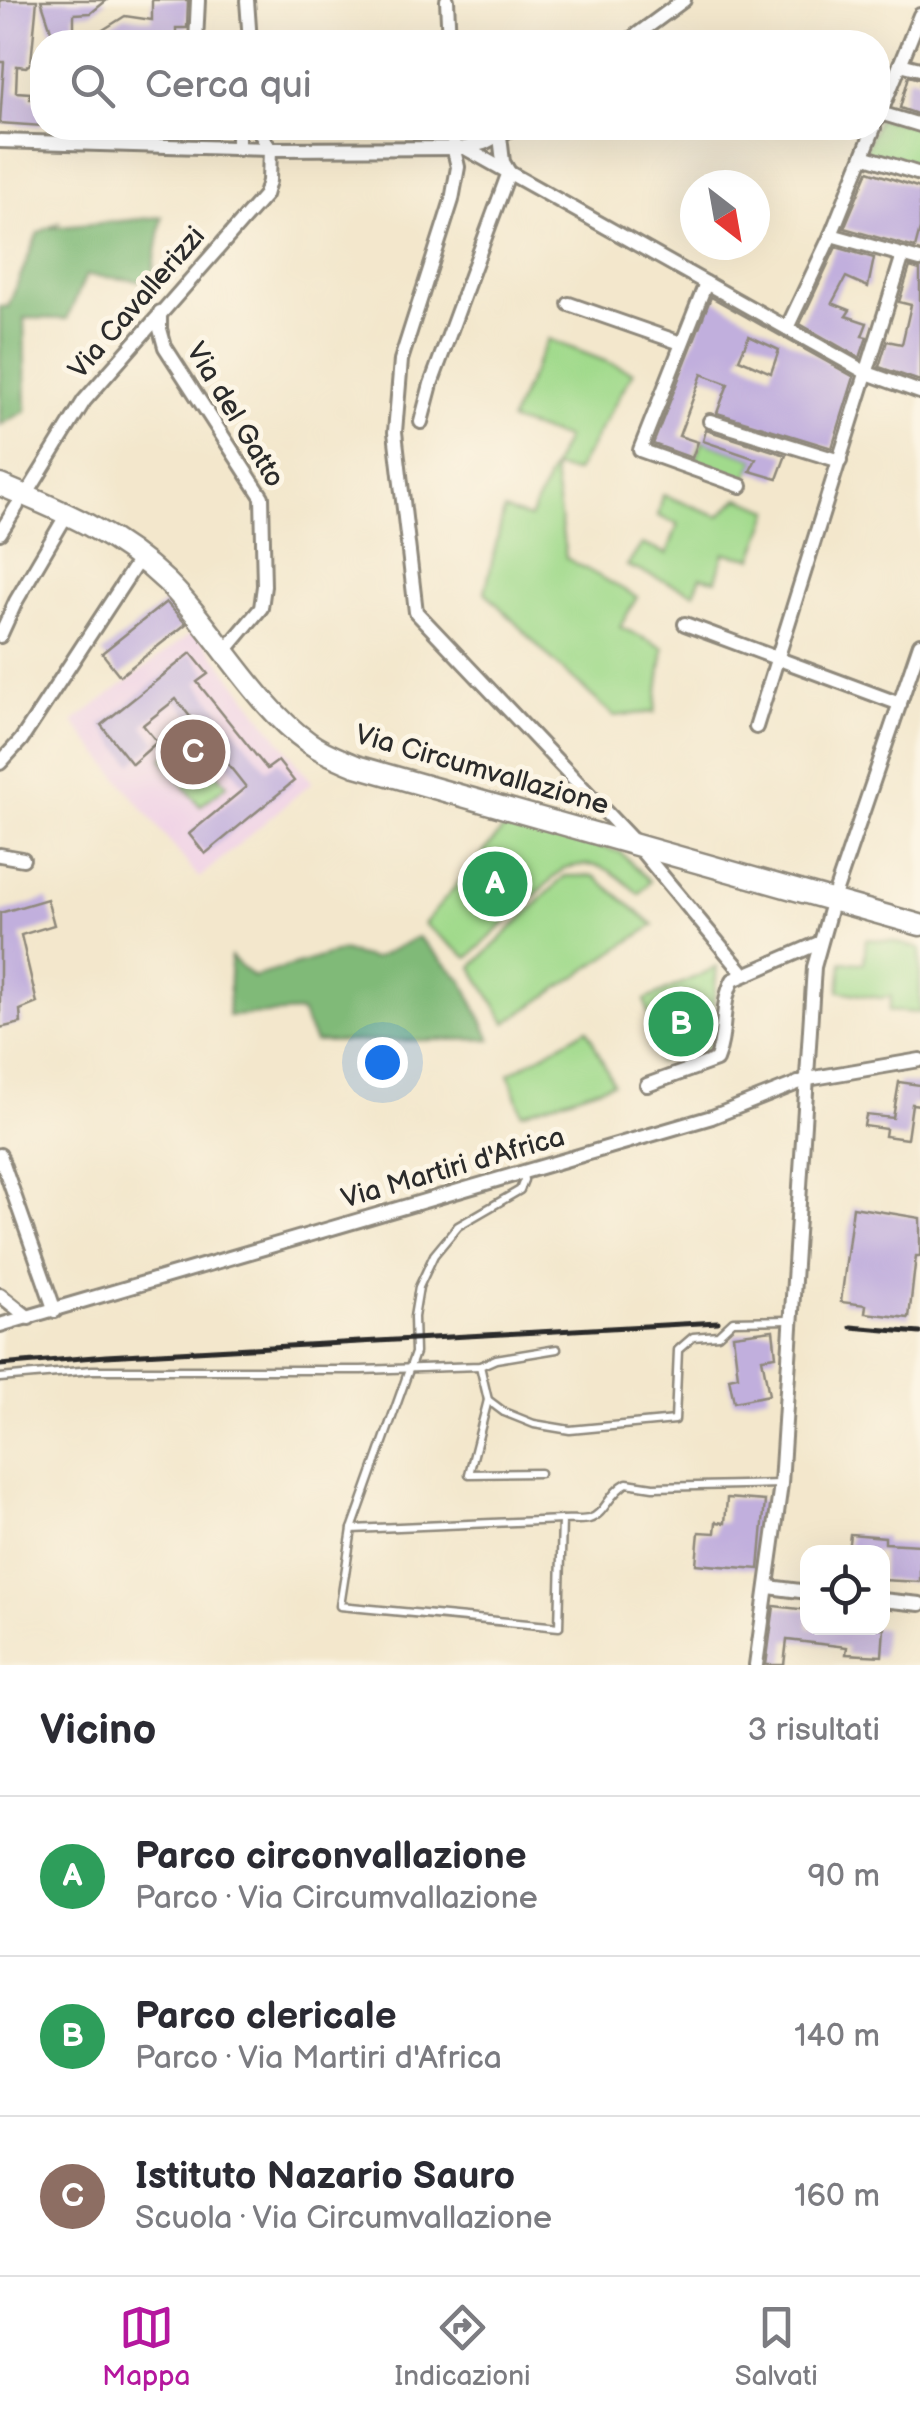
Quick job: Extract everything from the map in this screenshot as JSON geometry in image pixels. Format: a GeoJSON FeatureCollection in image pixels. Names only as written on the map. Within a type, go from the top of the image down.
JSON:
{"type":"FeatureCollection","features":[{"type":"Feature","properties":{"kind":"main road","name":"Via Circumvallazione"},"geometry":{"type":"LineString","coordinates":[[0,486],[93,525],[140,558],[178,593],[284,722],[308,742],[334,756],[356,766],[920,925]]}},
{"type":"Feature","properties":{"kind":"street"},"geometry":{"type":"LineString","coordinates":[[197,30],[198,0]]}},
{"type":"Feature","properties":{"kind":"street"},"geometry":{"type":"LineString","coordinates":[[247,0],[249,30]]}},
{"type":"Feature","properties":{"kind":"street"},"geometry":{"type":"LineString","coordinates":[[446,0],[448,30]]}},
{"type":"Feature","properties":{"kind":"street"},"geometry":{"type":"LineString","coordinates":[[643,30],[684,0]]}},
{"type":"Feature","properties":{"kind":"street"},"geometry":{"type":"LineString","coordinates":[[890,89],[920,15]]}},
{"type":"Feature","properties":{"kind":"street"},"geometry":{"type":"LineString","coordinates":[[900,64],[920,69]]}},
{"type":"Feature","properties":{"kind":"street"},"geometry":{"type":"LineString","coordinates":[[890,118],[920,125]]}},
{"type":"Feature","properties":{"kind":"street"},"geometry":{"type":"LineString","coordinates":[[238,140],[238,149]]}},
{"type":"Feature","properties":{"kind":"street"},"geometry":{"type":"LineString","coordinates":[[264,140],[270,150]]}},
{"type":"Feature","properties":{"kind":"street"},"geometry":{"type":"LineString","coordinates":[[458,140],[452,200],[401,360],[395,432],[416,612],[635,843],[744,974]]}},
{"type":"Feature","properties":{"kind":"street"},"geometry":{"type":"LineString","coordinates":[[0,141],[270,150],[460,147],[485,140]]}},
{"type":"Feature","properties":{"kind":"street"},"geometry":{"type":"LineString","coordinates":[[420,422],[508,172],[500,140]]}},
{"type":"Feature","properties":{"kind":"street"},"geometry":{"type":"LineString","coordinates":[[787,328],[869,140]]}},
{"type":"Feature","properties":{"kind":"street"},"geometry":{"type":"LineString","coordinates":[[460,147],[867,373],[920,392]]}},
{"type":"Feature","properties":{"kind":"street","name":"Via Cavallerizzi"},"geometry":{"type":"LineString","coordinates":[[30,489],[84,401],[265,195],[270,150]]}},
{"type":"Feature","properties":{"kind":"street"},"geometry":{"type":"LineString","coordinates":[[862,156],[920,174]]}},
{"type":"Feature","properties":{"kind":"street"},"geometry":{"type":"LineString","coordinates":[[830,235],[920,260]]}},
{"type":"Feature","properties":{"kind":"street"},"geometry":{"type":"LineString","coordinates":[[756,727],[904,255]]}},
{"type":"Feature","properties":{"kind":"street"},"geometry":{"type":"LineString","coordinates":[[706,283],[640,450],[740,486]]}},
{"type":"Feature","properties":{"kind":"street"},"geometry":{"type":"LineString","coordinates":[[569,304],[682,343]]}},
{"type":"Feature","properties":{"kind":"street","name":"Via del Gatto"},"geometry":{"type":"LineString","coordinates":[[160,312],[165,347],[262,497],[261,608],[225,651]]}},
{"type":"Feature","properties":{"kind":"street"},"geometry":{"type":"LineString","coordinates":[[710,421],[840,461]]}},
{"type":"Feature","properties":{"kind":"street"},"geometry":{"type":"LineString","coordinates":[[0,533],[17,506]]}},
{"type":"Feature","properties":{"kind":"street"},"geometry":{"type":"LineString","coordinates":[[0,636],[67,514]]}},
{"type":"Feature","properties":{"kind":"street"},"geometry":{"type":"LineString","coordinates":[[0,763],[21,740],[140,558]]}},
{"type":"Feature","properties":{"kind":"street"},"geometry":{"type":"LineString","coordinates":[[685,624],[900,704]]}},
{"type":"Feature","properties":{"kind":"street"},"geometry":{"type":"LineString","coordinates":[[756,1665],[781,1484],[814,967],[833,899],[920,644]]}},
{"type":"Feature","properties":{"kind":"street"},"geometry":{"type":"LineString","coordinates":[[0,855],[23,859]]}},
{"type":"Feature","properties":{"kind":"street"},"geometry":{"type":"LineString","coordinates":[[647,1085],[716,1060],[723,1043],[727,991],[732,980],[820,943]]}},
{"type":"Feature","properties":{"kind":"street","name":"Via Martiri d'Africa"},"geometry":{"type":"LineString","coordinates":[[0,1325],[712,1117],[808,1079],[920,1060]]}},
{"type":"Feature","properties":{"kind":"street"},"geometry":{"type":"LineString","coordinates":[[0,1154],[55,1311]]}},
{"type":"Feature","properties":{"kind":"street"},"geometry":{"type":"LineString","coordinates":[[0,1295],[29,1318]]}},
{"type":"Feature","properties":{"kind":"street"},"geometry":{"type":"LineString","coordinates":[[769,1587],[800,1591]]}},
{"type":"Feature","properties":{"kind":"street"},"geometry":{"type":"LineString","coordinates":[[890,1601],[920,1604]]}},
{"type":"Feature","properties":{"kind":"lane"},"geometry":{"type":"LineString","coordinates":[[523,1174],[520,1190],[458,1226],[434,1255],[419,1286],[414,1317],[415,1353],[352,1528],[340,1606],[558,1627],[562,1520]]}},
{"type":"Feature","properties":{"kind":"lane"},"geometry":{"type":"LineString","coordinates":[[488,1400],[504,1412],[534,1424],[570,1430],[675,1420],[678,1350],[692,1338],[718,1335],[733,1321],[790,1320]]}},
{"type":"Feature","properties":{"kind":"lane"},"geometry":{"type":"LineString","coordinates":[[0,1378],[92,1370],[480,1366],[496,1359],[556,1349]]}},
{"type":"Feature","properties":{"kind":"lane"},"geometry":{"type":"LineString","coordinates":[[480,1366],[488,1400],[470,1474],[540,1473]]}},
{"type":"Feature","properties":{"kind":"lane"},"geometry":{"type":"LineString","coordinates":[[352,1528],[589,1519],[600,1513],[615,1488],[627,1483],[652,1487],[781,1484]]}},
{"type":"Feature","properties":{"kind":"shaded area"},"geometry":{"type":"Polygon","coordinates":[[[195,630],[312,782],[199,878],[73,722],[195,630]]]}},
{"type":"Feature","properties":{"kind":"green space"},"geometry":{"type":"Polygon","coordinates":[[[890,121],[920,125],[920,174],[863,156],[869,140],[890,140],[890,121]]]}},
{"type":"Feature","properties":{"kind":"green space"},"geometry":{"type":"Polygon","coordinates":[[[162,217],[151,282],[86,275],[67,319],[24,318],[26,411],[0,425],[0,306],[8,307],[38,233],[60,222],[51,228],[162,217]]]}},
{"type":"Feature","properties":{"kind":"green space"},"geometry":{"type":"Polygon","coordinates":[[[548,339],[633,372],[576,472],[553,468],[566,558],[637,597],[620,627],[664,648],[655,712],[614,716],[485,592],[504,510],[530,518],[566,438],[510,421],[548,339]]]}},
{"type":"Feature","properties":{"kind":"green space"},"geometry":{"type":"Polygon","coordinates":[[[703,441],[756,459],[744,482],[693,466],[703,441]]]}},
{"type":"Feature","properties":{"kind":"green space"},"geometry":{"type":"Polygon","coordinates":[[[663,495],[719,516],[739,498],[771,510],[753,558],[724,553],[716,580],[701,577],[694,593],[627,566],[642,544],[667,554],[678,524],[658,516],[663,495]]]}},
{"type":"Feature","properties":{"kind":"green space"},"geometry":{"type":"Polygon","coordinates":[[[188,737],[227,785],[200,806],[162,758],[188,737]]]}},
{"type":"Feature","properties":{"kind":"green space"},"geometry":{"type":"Polygon","coordinates":[[[510,821],[620,852],[650,881],[639,894],[597,866],[564,868],[468,958],[424,924],[510,821]]]}},
{"type":"Feature","properties":{"kind":"green space"},"geometry":{"type":"Polygon","coordinates":[[[565,876],[594,876],[654,925],[506,1023],[472,967],[565,876]]]}},
{"type":"Feature","properties":{"kind":"green space"},"geometry":{"type":"Polygon","coordinates":[[[418,937],[462,980],[491,1039],[315,1042],[301,1012],[228,1016],[231,957],[253,977],[341,951],[373,959],[418,937]]]}},
{"type":"Feature","properties":{"kind":"green space"},"geometry":{"type":"Polygon","coordinates":[[[866,939],[920,949],[920,1013],[889,1011],[891,996],[880,998],[839,991],[842,962],[864,963],[866,939]]]}},
{"type":"Feature","properties":{"kind":"green space"},"geometry":{"type":"Polygon","coordinates":[[[717,967],[709,1048],[658,1062],[645,1000],[717,967]]]}},
{"type":"Feature","properties":{"kind":"green space"},"geometry":{"type":"Polygon","coordinates":[[[587,1029],[613,1083],[522,1113],[509,1074],[587,1029]]]}},
{"type":"Feature","properties":{"kind":"building"},"geometry":{"type":"Polygon","coordinates":[[[0,0],[37,0],[34,30],[30,30],[30,64],[17,66],[16,92],[30,93],[30,125],[0,123],[4,62],[0,62],[0,0]]]}},
{"type":"Feature","properties":{"kind":"building"},"geometry":{"type":"Polygon","coordinates":[[[41,0],[107,0],[91,13],[74,14],[74,29],[51,30],[41,0]]]}},
{"type":"Feature","properties":{"kind":"building"},"geometry":{"type":"Polygon","coordinates":[[[152,0],[188,0],[187,28],[103,30],[125,16],[152,20],[152,0]]]}},
{"type":"Feature","properties":{"kind":"building"},"geometry":{"type":"Polygon","coordinates":[[[909,76],[920,79],[920,115],[900,108],[909,76]]]}},
{"type":"Feature","properties":{"kind":"building"},"geometry":{"type":"Polygon","coordinates":[[[868,171],[920,188],[920,229],[915,248],[844,228],[868,171]]]}},
{"type":"Feature","properties":{"kind":"building"},"geometry":{"type":"Polygon","coordinates":[[[836,247],[874,258],[868,287],[846,277],[832,303],[850,310],[846,316],[867,323],[860,358],[800,324],[836,247]]]}},
{"type":"Feature","properties":{"kind":"building"},"geometry":{"type":"Polygon","coordinates":[[[910,267],[920,270],[920,381],[879,367],[887,341],[902,344],[911,305],[899,302],[910,267]]]}},
{"type":"Feature","properties":{"kind":"building"},"geometry":{"type":"Polygon","coordinates":[[[711,297],[854,377],[832,448],[717,413],[728,384],[702,374],[679,436],[698,442],[692,458],[653,444],[711,297]],[[749,336],[739,359],[771,373],[779,350],[749,336]]]}},
{"type":"Feature","properties":{"kind":"building"},"geometry":{"type":"Polygon","coordinates":[[[706,430],[786,455],[777,479],[750,471],[756,459],[703,441],[706,430]]]}},
{"type":"Feature","properties":{"kind":"building"},"geometry":{"type":"Polygon","coordinates":[[[166,602],[186,624],[120,676],[102,653],[166,602]]]}},
{"type":"Feature","properties":{"kind":"building"},"geometry":{"type":"Polygon","coordinates":[[[191,653],[208,674],[197,682],[267,769],[278,761],[294,781],[205,854],[189,834],[246,787],[176,699],[143,725],[157,742],[132,764],[101,725],[191,653]]]}},
{"type":"Feature","properties":{"kind":"building"},"geometry":{"type":"Polygon","coordinates":[[[47,899],[54,925],[21,935],[37,1003],[20,1010],[21,1023],[0,1028],[0,913],[47,899]]]}},
{"type":"Feature","properties":{"kind":"building"},"geometry":{"type":"Polygon","coordinates":[[[899,1082],[920,1085],[920,1105],[912,1104],[907,1139],[885,1136],[886,1129],[864,1126],[866,1115],[893,1118],[899,1082]]]}},
{"type":"Feature","properties":{"kind":"building"},"geometry":{"type":"Polygon","coordinates":[[[853,1207],[920,1218],[920,1256],[916,1256],[909,1318],[865,1313],[866,1305],[841,1302],[853,1207]]]}},
{"type":"Feature","properties":{"kind":"building"},"geometry":{"type":"Polygon","coordinates":[[[773,1330],[776,1356],[762,1358],[769,1395],[734,1402],[729,1378],[738,1376],[733,1335],[773,1330]]]}},
{"type":"Feature","properties":{"kind":"building"},"geometry":{"type":"Polygon","coordinates":[[[727,1498],[765,1501],[759,1569],[696,1564],[699,1532],[715,1533],[716,1522],[725,1523],[727,1498]]]}},
{"type":"Feature","properties":{"kind":"building"},"geometry":{"type":"Polygon","coordinates":[[[850,1534],[885,1537],[885,1543],[920,1545],[920,1582],[890,1580],[890,1545],[849,1545],[850,1534]]]}},
{"type":"Feature","properties":{"kind":"building"},"geometry":{"type":"Polygon","coordinates":[[[774,1606],[800,1609],[800,1635],[884,1635],[882,1656],[846,1654],[847,1647],[787,1640],[784,1665],[766,1665],[774,1606]]]}},
{"type":"Feature","properties":{"kind":"railway"},"geometry":{"type":"LineString","coordinates":[[0,1365],[718,1322]]}},
{"type":"Feature","properties":{"kind":"railway"},"geometry":{"type":"LineString","coordinates":[[851,1327],[920,1333]]}},
{"type":"Feature","properties":{"kind":"place","name":"Istituto Nazario Sauro"},"geometry":{"type":"Point","coordinates":[193,752]}},
{"type":"Feature","properties":{"kind":"place","name":"Parco circonvallazione"},"geometry":{"type":"Point","coordinates":[495,884]}},
{"type":"Feature","properties":{"kind":"place","name":"Parco clericale"},"geometry":{"type":"Point","coordinates":[681,1024]}}]}
